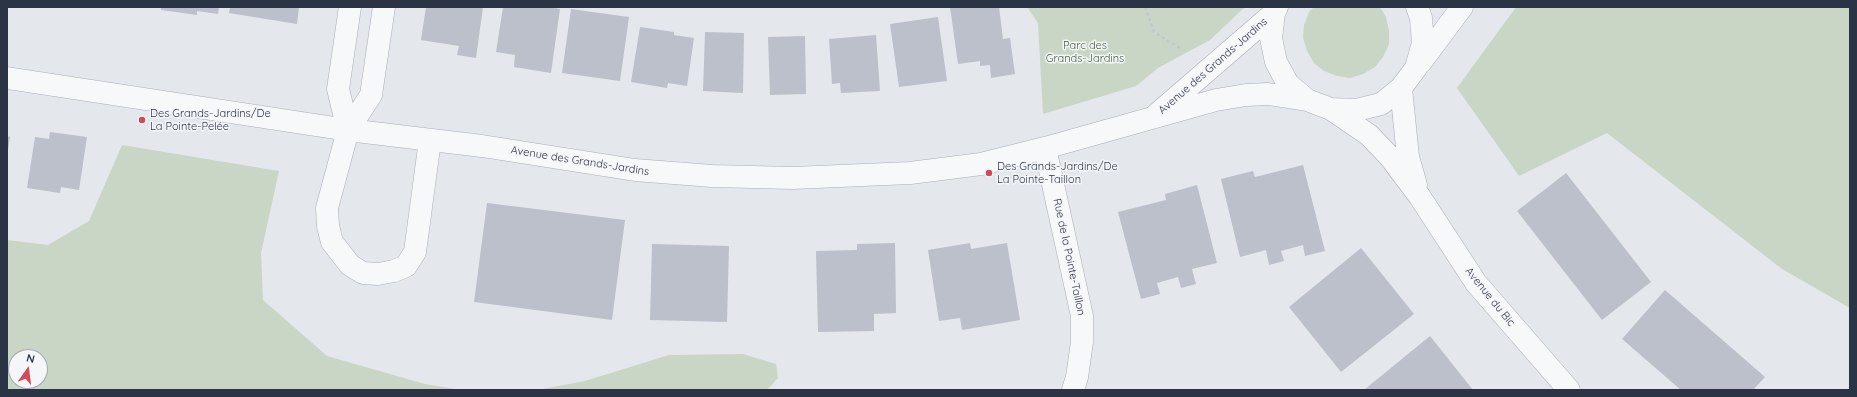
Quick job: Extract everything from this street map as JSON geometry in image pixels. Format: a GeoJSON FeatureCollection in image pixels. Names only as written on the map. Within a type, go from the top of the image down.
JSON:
{"type":"FeatureCollection","features":[{"type":"Feature","properties":{"kind":"street"},"geometry":{"type":"LineString","coordinates":[[348,130],[338,89],[350,7]]}},
{"type":"Feature","properties":{"kind":"street"},"geometry":{"type":"LineString","coordinates":[[384,7],[371,95],[348,130],[327,208],[328,226],[332,242],[350,265],[363,273],[378,274],[394,272],[406,266],[415,252],[430,140]]}},
{"type":"Feature","properties":{"kind":"street"},"geometry":{"type":"LineString","coordinates":[[1416,68],[1423,43],[1421,18],[1417,7]]}},
{"type":"Feature","properties":{"kind":"street"},"geometry":{"type":"LineString","coordinates":[[1276,10],[1271,38],[1276,62],[1288,84],[1307,100],[1331,109],[1356,110],[1381,104],[1402,88],[1462,7]]}},
{"type":"Feature","properties":{"kind":"street","name":"Avenue des Grands-Jardins"},"geometry":{"type":"LineString","coordinates":[[1152,119],[1276,10]]}},
{"type":"Feature","properties":{"kind":"street","name":"Avenue des Grands-Jardins"},"geometry":{"type":"LineString","coordinates":[[7,78],[348,130],[482,146],[635,170],[712,176],[793,178],[910,173],[973,165],[1045,148],[1216,100],[1246,95],[1268,94],[1307,100]]}},
{"type":"Feature","properties":{"kind":"street","name":"Avenue du Bic"},"geometry":{"type":"LineString","coordinates":[[1402,88],[1408,157],[1420,197]]}},
{"type":"Feature","properties":{"kind":"street","name":"Avenue du Bic"},"geometry":{"type":"LineString","coordinates":[[1331,109],[1369,135],[1390,157],[1420,197],[1476,283],[1569,390]]}},
{"type":"Feature","properties":{"kind":"street","name":"Rue de la Pointe-Taillon"},"geometry":{"type":"LineString","coordinates":[[1045,148],[1082,316],[1082,342],[1077,377],[1073,390]]}},
{"type":"Feature","properties":{"kind":"path"},"geometry":{"type":"LineString","coordinates":[[1145,7],[1154,32],[1181,49]]}},
{"type":"Feature","properties":{"kind":"green space","name":"Parc des Grands-Jardins"},"geometry":{"type":"Polygon","coordinates":[[[1027,7],[1245,7],[1210,40],[1158,68],[1136,86],[1043,114],[1038,23],[1027,7]]]}},
{"type":"Feature","properties":{"kind":"green space"},"geometry":{"type":"Polygon","coordinates":[[[1314,7],[1380,7],[1386,17],[1389,31],[1389,44],[1383,57],[1375,67],[1363,74],[1350,78],[1337,76],[1324,71],[1314,63],[1307,51],[1303,38],[1304,25],[1309,12],[1314,7]]]}},
{"type":"Feature","properties":{"kind":"green space"},"geometry":{"type":"Polygon","coordinates":[[[1516,7],[1850,7],[1850,308],[1782,269],[1607,133],[1519,176],[1457,88],[1516,7]]]}},
{"type":"Feature","properties":{"kind":"green space"},"geometry":{"type":"Polygon","coordinates":[[[122,145],[279,171],[261,253],[263,300],[327,356],[425,384],[461,390],[7,390],[7,240],[48,245],[89,221],[122,145]]]}},
{"type":"Feature","properties":{"kind":"green space"},"geometry":{"type":"Polygon","coordinates":[[[743,354],[776,364],[778,378],[767,390],[537,390],[585,381],[669,355],[743,354]]]}},
{"type":"Feature","properties":{"kind":"building"},"geometry":{"type":"Polygon","coordinates":[[[161,7],[219,7],[218,14],[197,11],[197,15],[161,10],[161,7]]]}},
{"type":"Feature","properties":{"kind":"building"},"geometry":{"type":"Polygon","coordinates":[[[230,7],[299,7],[297,24],[229,13],[230,7]]]}},
{"type":"Feature","properties":{"kind":"building"},"geometry":{"type":"Polygon","coordinates":[[[426,7],[483,7],[476,58],[457,55],[459,46],[421,40],[426,7]]]}},
{"type":"Feature","properties":{"kind":"building"},"geometry":{"type":"Polygon","coordinates":[[[503,7],[548,7],[560,9],[551,73],[514,67],[515,55],[496,52],[503,7]]]}},
{"type":"Feature","properties":{"kind":"building"},"geometry":{"type":"Polygon","coordinates":[[[950,7],[999,7],[1003,39],[1010,38],[1015,74],[991,78],[990,65],[980,66],[980,61],[958,64],[950,7]]]}},
{"type":"Feature","properties":{"kind":"building"},"geometry":{"type":"Polygon","coordinates":[[[571,9],[629,17],[620,81],[562,73],[571,9]]]}},
{"type":"Feature","properties":{"kind":"building"},"geometry":{"type":"Polygon","coordinates":[[[938,17],[947,81],[899,87],[890,24],[938,17]]]}},
{"type":"Feature","properties":{"kind":"building"},"geometry":{"type":"Polygon","coordinates":[[[640,27],[674,32],[674,35],[694,38],[687,86],[668,83],[667,88],[631,82],[640,27]]]}},
{"type":"Feature","properties":{"kind":"building"},"geometry":{"type":"Polygon","coordinates":[[[705,32],[744,33],[743,93],[703,91],[705,32]]]}},
{"type":"Feature","properties":{"kind":"building"},"geometry":{"type":"Polygon","coordinates":[[[876,35],[880,91],[841,93],[840,83],[832,84],[829,39],[876,35]]]}},
{"type":"Feature","properties":{"kind":"building"},"geometry":{"type":"Polygon","coordinates":[[[805,36],[806,94],[770,95],[768,37],[805,36]]]}},
{"type":"Feature","properties":{"kind":"building"},"geometry":{"type":"Polygon","coordinates":[[[50,132],[87,137],[79,190],[61,187],[60,193],[27,188],[35,137],[49,139],[50,132]]]}},
{"type":"Feature","properties":{"kind":"building"},"geometry":{"type":"Polygon","coordinates":[[[7,136],[10,137],[8,150],[7,150],[7,136]]]}},
{"type":"Feature","properties":{"kind":"building"},"geometry":{"type":"Polygon","coordinates":[[[1303,165],[1325,251],[1305,256],[1303,245],[1281,251],[1284,261],[1269,265],[1266,250],[1240,257],[1221,179],[1253,171],[1255,177],[1303,165]]]}},
{"type":"Feature","properties":{"kind":"building"},"geometry":{"type":"Polygon","coordinates":[[[1566,173],[1651,282],[1602,320],[1517,211],[1566,173]]]}},
{"type":"Feature","properties":{"kind":"building"},"geometry":{"type":"Polygon","coordinates":[[[1197,185],[1217,263],[1192,269],[1196,284],[1181,288],[1178,277],[1157,283],[1160,294],[1141,299],[1118,212],[1166,200],[1165,194],[1197,185]]]}},
{"type":"Feature","properties":{"kind":"building"},"geometry":{"type":"Polygon","coordinates":[[[487,203],[625,220],[612,320],[474,302],[487,203]]]}},
{"type":"Feature","properties":{"kind":"building"},"geometry":{"type":"Polygon","coordinates":[[[895,243],[896,313],[874,314],[874,331],[818,332],[816,251],[857,250],[857,244],[895,243]]]}},
{"type":"Feature","properties":{"kind":"building"},"geometry":{"type":"Polygon","coordinates":[[[970,243],[971,249],[1007,243],[1020,320],[962,330],[960,318],[939,321],[928,250],[970,243]]]}},
{"type":"Feature","properties":{"kind":"building"},"geometry":{"type":"Polygon","coordinates":[[[652,244],[729,246],[727,322],[650,320],[652,244]]]}},
{"type":"Feature","properties":{"kind":"building"},"geometry":{"type":"Polygon","coordinates":[[[1361,248],[1414,314],[1341,372],[1289,307],[1361,248]]]}},
{"type":"Feature","properties":{"kind":"building"},"geometry":{"type":"Polygon","coordinates":[[[1665,290],[1765,377],[1753,390],[1681,390],[1622,339],[1665,290]]]}},
{"type":"Feature","properties":{"kind":"building"},"geometry":{"type":"Polygon","coordinates":[[[1430,336],[1473,390],[1364,390],[1430,336]]]}},
{"type":"Feature","properties":{"kind":"place","name":"Des Grands-Jardins/De La Pointe-Pelée"},"geometry":{"type":"Point","coordinates":[142,120]}},
{"type":"Feature","properties":{"kind":"place","name":"Des Grands-Jardins/De La Pointe-Taillon"},"geometry":{"type":"Point","coordinates":[989,173]}}]}
